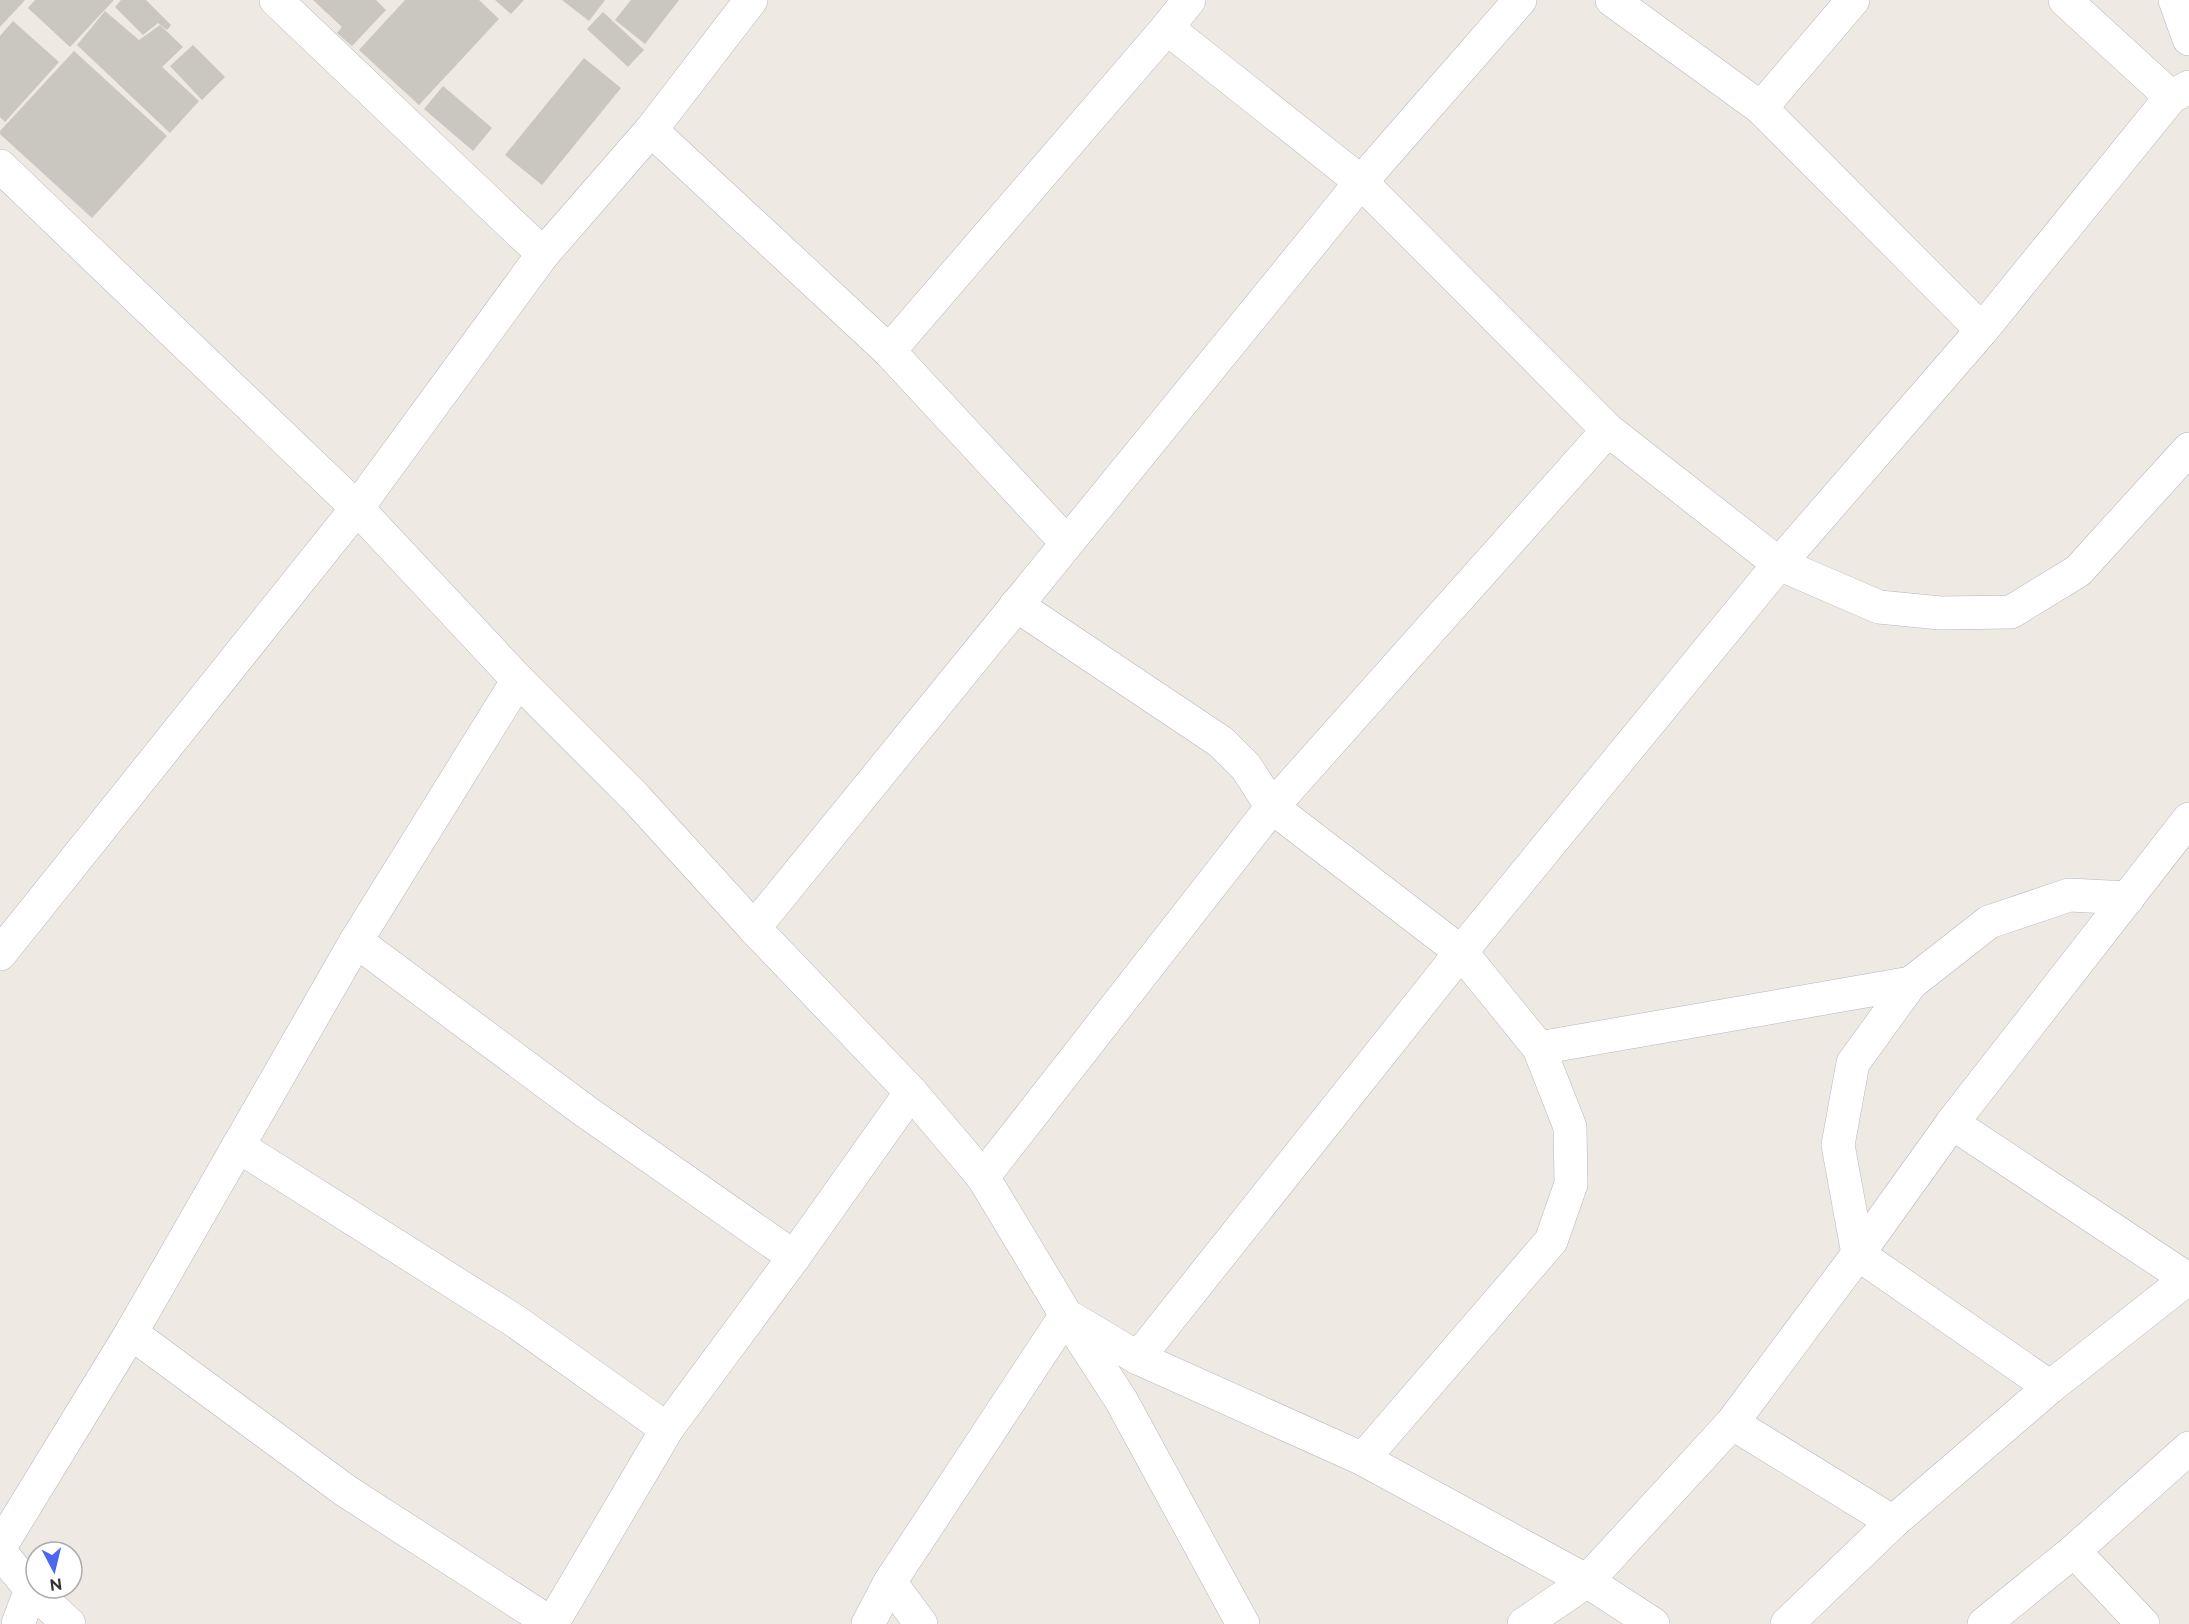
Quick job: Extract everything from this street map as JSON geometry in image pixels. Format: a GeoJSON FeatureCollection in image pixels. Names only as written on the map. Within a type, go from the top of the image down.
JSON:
{"type":"FeatureCollection","features":[{"type":"Feature","properties":{"kind":"street"},"geometry":{"type":"LineString","coordinates":[[276,0],[543,254]]}},
{"type":"Feature","properties":{"kind":"street"},"geometry":{"type":"LineString","coordinates":[[0,954],[357,508],[543,254],[651,130],[751,0]]}},
{"type":"Feature","properties":{"kind":"street"},"geometry":{"type":"LineString","coordinates":[[889,351],[1189,0]]}},
{"type":"Feature","properties":{"kind":"street"},"geometry":{"type":"LineString","coordinates":[[754,928],[1361,182],[1520,0]]}},
{"type":"Feature","properties":{"kind":"street"},"geometry":{"type":"LineString","coordinates":[[1612,0],[1761,108],[1982,330]]}},
{"type":"Feature","properties":{"kind":"street"},"geometry":{"type":"LineString","coordinates":[[1761,108],[1853,0]]}},
{"type":"Feature","properties":{"kind":"street"},"geometry":{"type":"LineString","coordinates":[[1138,1358],[1461,952],[1779,564],[1982,330],[2180,92],[2065,0]]}},
{"type":"Feature","properties":{"kind":"street"},"geometry":{"type":"LineString","coordinates":[[2175,0],[2189,39]]}},
{"type":"Feature","properties":{"kind":"street"},"geometry":{"type":"LineString","coordinates":[[1167,28],[1361,182],[1608,430],[1779,564],[1878,607],[1940,613],[2012,612],[2078,571],[2189,449]]}},
{"type":"Feature","properties":{"kind":"street"},"geometry":{"type":"LineString","coordinates":[[651,130],[889,351],[1066,543]]}},
{"type":"Feature","properties":{"kind":"street"},"geometry":{"type":"LineString","coordinates":[[0,166],[357,508],[518,680],[634,796],[754,928],[911,1092],[983,1177],[1066,1315],[1121,1400],[1243,1624]]}},
{"type":"Feature","properties":{"kind":"street"},"geometry":{"type":"LineString","coordinates":[[983,1177],[1272,807],[1608,430]]}},
{"type":"Feature","properties":{"kind":"street"},"geometry":{"type":"LineString","coordinates":[[1016,605],[1221,742],[1246,767],[1272,807],[1461,952],[1539,1048],[1570,1127],[1571,1184],[1551,1241],[1363,1459]]}},
{"type":"Feature","properties":{"kind":"street"},"geometry":{"type":"LineString","coordinates":[[0,1547],[132,1333],[356,941],[518,680]]}},
{"type":"Feature","properties":{"kind":"street"},"geometry":{"type":"LineString","coordinates":[[1524,1624],[1587,1581],[1732,1422],[1858,1254],[1952,1123],[2189,819]]}},
{"type":"Feature","properties":{"kind":"street"},"geometry":{"type":"LineString","coordinates":[[2050,1387],[1858,1254],[1838,1145],[1853,1063],[1911,983],[1989,922],[2069,896],[2128,898]]}},
{"type":"Feature","properties":{"kind":"street"},"geometry":{"type":"LineString","coordinates":[[356,941],[585,1111],[794,1257]]}},
{"type":"Feature","properties":{"kind":"street"},"geometry":{"type":"LineString","coordinates":[[1539,1048],[1911,983]]}},
{"type":"Feature","properties":{"kind":"street"},"geometry":{"type":"LineString","coordinates":[[132,1333],[346,1491],[552,1624],[668,1429],[911,1092]]}},
{"type":"Feature","properties":{"kind":"street"},"geometry":{"type":"LineString","coordinates":[[1787,1624],[1893,1522],[2050,1387],[2188,1279],[1952,1123]]}},
{"type":"Feature","properties":{"kind":"street"},"geometry":{"type":"LineString","coordinates":[[238,1146],[515,1321],[668,1429]]}},
{"type":"Feature","properties":{"kind":"street"},"geometry":{"type":"LineString","coordinates":[[1066,1315],[1138,1358],[1363,1459],[1587,1581],[1653,1624]]}},
{"type":"Feature","properties":{"kind":"street"},"geometry":{"type":"LineString","coordinates":[[868,1624],[890,1582],[1066,1315]]}},
{"type":"Feature","properties":{"kind":"street"},"geometry":{"type":"LineString","coordinates":[[1732,1422],[1893,1522]]}},
{"type":"Feature","properties":{"kind":"street"},"geometry":{"type":"LineString","coordinates":[[1984,1624],[2074,1551],[2189,1449]]}},
{"type":"Feature","properties":{"kind":"street"},"geometry":{"type":"LineString","coordinates":[[2074,1551],[2143,1624]]}},
{"type":"Feature","properties":{"kind":"street"},"geometry":{"type":"LineString","coordinates":[[0,1552],[24,1580]]}},
{"type":"Feature","properties":{"kind":"street"},"geometry":{"type":"LineString","coordinates":[[890,1582],[921,1624]]}},
{"type":"Feature","properties":{"kind":"street"},"geometry":{"type":"LineString","coordinates":[[18,1624],[27,1600]]}},
{"type":"Feature","properties":{"kind":"street"},"geometry":{"type":"LineString","coordinates":[[44,1600],[69,1624]]}},
{"type":"Feature","properties":{"kind":"building"},"geometry":{"type":"Polygon","coordinates":[[[0,0],[25,0],[0,27],[0,0]]]}},
{"type":"Feature","properties":{"kind":"building"},"geometry":{"type":"Polygon","coordinates":[[[35,0],[114,0],[70,47],[28,8],[35,0]]]}},
{"type":"Feature","properties":{"kind":"building"},"geometry":{"type":"Polygon","coordinates":[[[121,0],[146,0],[171,25],[167,30],[158,23],[143,35],[115,7],[121,0]]]}},
{"type":"Feature","properties":{"kind":"building"},"geometry":{"type":"Polygon","coordinates":[[[313,0],[376,0],[386,10],[352,46],[337,33],[342,27],[313,0]]]}},
{"type":"Feature","properties":{"kind":"building"},"geometry":{"type":"Polygon","coordinates":[[[405,0],[479,0],[499,19],[419,105],[359,50],[405,0]]]}},
{"type":"Feature","properties":{"kind":"building"},"geometry":{"type":"Polygon","coordinates":[[[495,0],[524,0],[511,14],[495,0]]]}},
{"type":"Feature","properties":{"kind":"building"},"geometry":{"type":"Polygon","coordinates":[[[562,0],[605,0],[589,21],[562,0]]]}},
{"type":"Feature","properties":{"kind":"building"},"geometry":{"type":"Polygon","coordinates":[[[631,0],[679,0],[645,44],[615,20],[631,0]]]}},
{"type":"Feature","properties":{"kind":"building"},"geometry":{"type":"Polygon","coordinates":[[[105,11],[139,40],[160,25],[183,47],[162,67],[199,101],[170,133],[77,45],[105,11]]]}},
{"type":"Feature","properties":{"kind":"building"},"geometry":{"type":"Polygon","coordinates":[[[603,12],[644,50],[628,67],[587,29],[603,12]]]}},
{"type":"Feature","properties":{"kind":"building"},"geometry":{"type":"Polygon","coordinates":[[[13,21],[59,62],[5,122],[0,117],[0,36],[13,21]]]}},
{"type":"Feature","properties":{"kind":"building"},"geometry":{"type":"Polygon","coordinates":[[[193,45],[225,77],[202,100],[170,66],[193,45]]]}},
{"type":"Feature","properties":{"kind":"building"},"geometry":{"type":"Polygon","coordinates":[[[74,51],[167,136],[92,218],[0,134],[0,131],[74,51]]]}},
{"type":"Feature","properties":{"kind":"building"},"geometry":{"type":"Polygon","coordinates":[[[584,58],[621,88],[542,185],[505,155],[584,58]]]}},
{"type":"Feature","properties":{"kind":"building"},"geometry":{"type":"Polygon","coordinates":[[[443,86],[492,128],[473,151],[424,109],[443,86]]]}}]}
